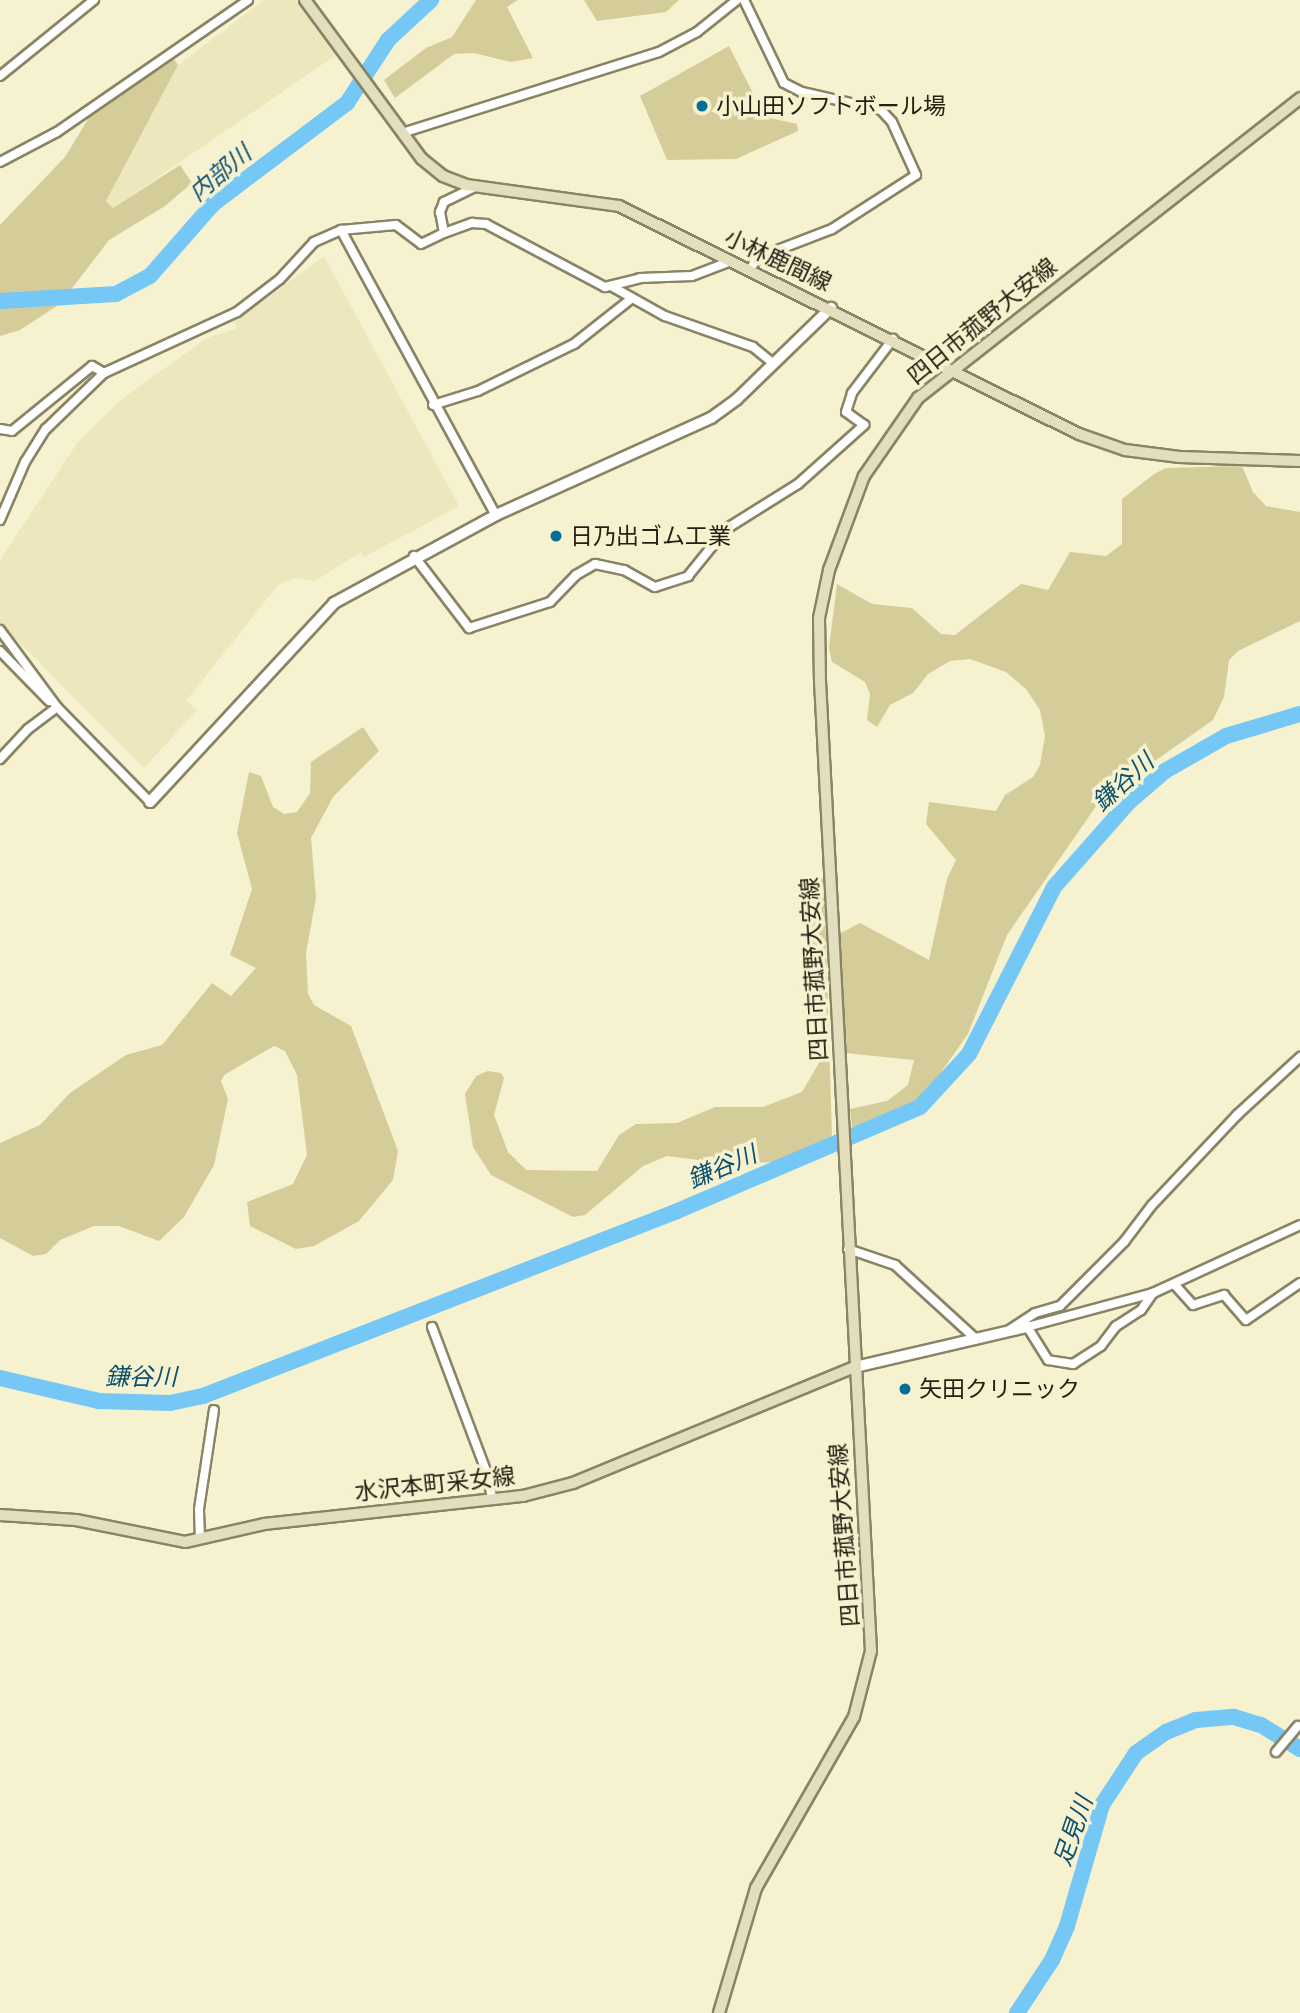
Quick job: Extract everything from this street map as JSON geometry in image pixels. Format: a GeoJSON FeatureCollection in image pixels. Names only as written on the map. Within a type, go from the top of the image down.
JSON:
{"type":"FeatureCollection","features":[{"type":"Feature","properties":{"kind":"main road","name":"小林鹿間線"},"geometry":{"type":"LineString","coordinates":[[305,0],[431,169],[455,182],[598,200],[831,308],[1079,434],[1125,450],[1180,457],[1300,461]]}},
{"type":"Feature","properties":{"kind":"main road","name":"四日市菰野大安線"},"geometry":{"type":"LineString","coordinates":[[719,2013],[756,1888],[854,1717],[866,1681],[872,1636],[848,1249],[820,604],[845,520],[864,475],[918,398],[952,368],[1300,98]]}},
{"type":"Feature","properties":{"kind":"main road","name":"水沢本町采女線"},"geometry":{"type":"LineString","coordinates":[[0,1515],[76,1520],[171,1542],[200,1539],[264,1524],[523,1496],[573,1483],[855,1367]]}},
{"type":"Feature","properties":{"kind":"street"},"geometry":{"type":"LineString","coordinates":[[0,76],[94,0]]}},
{"type":"Feature","properties":{"kind":"street"},"geometry":{"type":"LineString","coordinates":[[0,162],[57,132],[248,0]]}},
{"type":"Feature","properties":{"kind":"street"},"geometry":{"type":"LineString","coordinates":[[402,133],[659,52],[697,32],[737,0]]}},
{"type":"Feature","properties":{"kind":"street"},"geometry":{"type":"LineString","coordinates":[[744,0],[784,83],[802,92],[881,110],[892,122],[916,175],[832,229],[757,258],[750,270]]}},
{"type":"Feature","properties":{"kind":"street"},"geometry":{"type":"LineString","coordinates":[[444,233],[440,212],[444,202],[477,186]]}},
{"type":"Feature","properties":{"kind":"street"},"geometry":{"type":"LineString","coordinates":[[0,520],[25,462],[46,429],[104,373],[237,312],[280,279],[314,242],[341,230],[396,225],[421,244],[472,223],[486,224],[537,255],[611,286],[664,316],[753,347],[774,363]]}},
{"type":"Feature","properties":{"kind":"street"},"geometry":{"type":"LineString","coordinates":[[341,230],[433,405],[496,515]]}},
{"type":"Feature","properties":{"kind":"street"},"geometry":{"type":"LineString","coordinates":[[611,286],[640,278],[692,276],[731,261]]}},
{"type":"Feature","properties":{"kind":"street"},"geometry":{"type":"LineString","coordinates":[[433,405],[478,391],[563,350],[632,298]]}},
{"type":"Feature","properties":{"kind":"street"},"geometry":{"type":"LineString","coordinates":[[0,651],[150,802],[319,615],[414,556],[496,515],[712,418],[831,308]]}},
{"type":"Feature","properties":{"kind":"street"},"geometry":{"type":"LineString","coordinates":[[414,556],[469,628],[550,602],[576,575],[595,564],[624,570],[655,587],[688,576],[726,529],[798,484],[864,425],[846,412],[852,393],[893,339]]}},
{"type":"Feature","properties":{"kind":"street"},"geometry":{"type":"LineString","coordinates":[[0,429],[12,431],[92,366],[104,373]]}},
{"type":"Feature","properties":{"kind":"street"},"geometry":{"type":"LineString","coordinates":[[0,630],[58,707]]}},
{"type":"Feature","properties":{"kind":"street"},"geometry":{"type":"LineString","coordinates":[[0,759],[27,729],[58,707]]}},
{"type":"Feature","properties":{"kind":"street"},"geometry":{"type":"LineString","coordinates":[[1007,1331],[1035,1312],[1060,1306],[1125,1242],[1152,1205],[1237,1115],[1300,1057]]}},
{"type":"Feature","properties":{"kind":"street"},"geometry":{"type":"LineString","coordinates":[[855,1367],[1027,1327],[1153,1293],[1300,1225]]}},
{"type":"Feature","properties":{"kind":"street"},"geometry":{"type":"LineString","coordinates":[[848,1249],[895,1265],[975,1339]]}},
{"type":"Feature","properties":{"kind":"street"},"geometry":{"type":"LineString","coordinates":[[1175,1285],[1193,1305],[1224,1295],[1246,1320],[1300,1283]]}},
{"type":"Feature","properties":{"kind":"street"},"geometry":{"type":"LineString","coordinates":[[1027,1327],[1048,1360],[1073,1364],[1101,1346],[1116,1325],[1141,1310],[1153,1293]]}},
{"type":"Feature","properties":{"kind":"street"},"geometry":{"type":"LineString","coordinates":[[432,1327],[486,1471],[492,1498]]}},
{"type":"Feature","properties":{"kind":"street"},"geometry":{"type":"LineString","coordinates":[[200,1539],[199,1509],[214,1409]]}},
{"type":"Feature","properties":{"kind":"street"},"geometry":{"type":"LineString","coordinates":[[1277,1751],[1296,1727]]}},
{"type":"Feature","properties":{"kind":"shaded area"},"geometry":{"type":"Polygon","coordinates":[[[264,0],[297,0],[336,55],[113,208],[106,201],[178,65],[264,0]]]}},
{"type":"Feature","properties":{"kind":"shaded area"},"geometry":{"type":"Polygon","coordinates":[[[476,0],[518,0],[507,7],[533,58],[511,62],[473,53],[454,54],[395,98],[384,80],[426,48],[452,37],[476,0]]]}},
{"type":"Feature","properties":{"kind":"shaded area"},"geometry":{"type":"Polygon","coordinates":[[[584,0],[679,0],[666,12],[597,21],[584,0]]]}},
{"type":"Feature","properties":{"kind":"shaded area","name":"小山田ソフトボール場"},"geometry":{"type":"Polygon","coordinates":[[[729,46],[765,117],[797,124],[798,131],[736,159],[667,160],[640,96],[729,46]]]}},
{"type":"Feature","properties":{"kind":"shaded area"},"geometry":{"type":"Polygon","coordinates":[[[174,59],[178,65],[106,201],[113,208],[180,165],[192,183],[165,206],[109,240],[60,304],[20,330],[0,336],[0,225],[65,157],[90,116],[174,59]]]}},
{"type":"Feature","properties":{"kind":"shaded area"},"geometry":{"type":"Polygon","coordinates":[[[324,256],[459,506],[364,557],[361,552],[315,581],[295,578],[278,585],[186,701],[197,710],[144,768],[0,623],[0,560],[78,442],[123,398],[207,338],[237,328],[234,322],[324,256]]]}},
{"type":"Feature","properties":{"kind":"shaded area"},"geometry":{"type":"Polygon","coordinates":[[[1242,466],[1253,492],[1266,506],[1300,512],[1300,621],[1238,651],[1229,660],[1224,697],[1213,720],[1101,799],[1007,935],[968,1034],[923,1098],[883,1120],[852,1127],[850,1109],[887,1101],[908,1085],[914,1060],[845,1053],[839,934],[860,923],[929,960],[947,879],[956,860],[926,824],[929,802],[996,811],[1005,795],[1033,777],[1040,765],[1045,736],[1040,710],[1026,689],[1006,672],[970,659],[950,661],[928,674],[913,693],[890,705],[877,727],[867,720],[870,694],[865,682],[832,662],[829,648],[837,584],[872,604],[912,608],[941,634],[955,635],[1021,584],[1048,590],[1070,552],[1106,556],[1122,544],[1122,499],[1154,474],[1166,468],[1242,466]]]}},
{"type":"Feature","properties":{"kind":"shaded area"},"geometry":{"type":"Polygon","coordinates":[[[363,727],[379,751],[333,797],[311,838],[316,898],[306,953],[308,994],[314,1005],[351,1026],[398,1151],[393,1180],[359,1221],[314,1246],[296,1249],[250,1226],[247,1202],[293,1184],[307,1155],[297,1075],[285,1051],[274,1046],[224,1075],[221,1081],[228,1099],[214,1165],[184,1217],[159,1241],[119,1226],[94,1226],[60,1240],[46,1254],[33,1256],[0,1238],[0,1143],[40,1125],[70,1093],[126,1055],[162,1045],[212,983],[231,996],[256,968],[230,955],[252,889],[237,833],[249,772],[261,776],[273,807],[284,814],[297,812],[310,793],[311,762],[363,727]]]}},
{"type":"Feature","properties":{"kind":"shaded area"},"geometry":{"type":"Polygon","coordinates":[[[811,878],[824,878],[832,1136],[794,1161],[730,1164],[667,1156],[643,1166],[585,1215],[573,1217],[491,1175],[473,1147],[465,1094],[476,1076],[488,1071],[501,1073],[504,1078],[494,1115],[508,1152],[526,1170],[597,1171],[619,1135],[636,1124],[677,1123],[715,1107],[763,1107],[802,1092],[819,1063],[812,1017],[811,878]]]}},
{"type":"Feature","properties":{"kind":"waterway","name":"内部川"},"geometry":{"type":"LineString","coordinates":[[0,301],[116,294],[150,276],[213,204],[347,103],[388,40],[431,0]]}},
{"type":"Feature","properties":{"kind":"waterway","name":"鎌谷川"},"geometry":{"type":"LineString","coordinates":[[0,1378],[99,1401],[170,1403],[203,1396],[675,1212],[920,1107],[969,1054],[1054,887],[1129,802],[1165,771],[1226,736],[1300,714]]}},
{"type":"Feature","properties":{"kind":"waterway","name":"足見川"},"geometry":{"type":"LineString","coordinates":[[1017,2013],[1052,1960],[1067,1926],[1102,1805],[1136,1753],[1166,1732],[1196,1720],[1234,1717],[1261,1725],[1300,1749]]}},
{"type":"Feature","properties":{"kind":"place","name":"小山田ソフトボール場"},"geometry":{"type":"Point","coordinates":[702,106]}},
{"type":"Feature","properties":{"kind":"place","name":"日乃出ゴム工業"},"geometry":{"type":"Point","coordinates":[556,536]}},
{"type":"Feature","properties":{"kind":"place","name":"矢田クリニック"},"geometry":{"type":"Point","coordinates":[905,1389]}}]}
